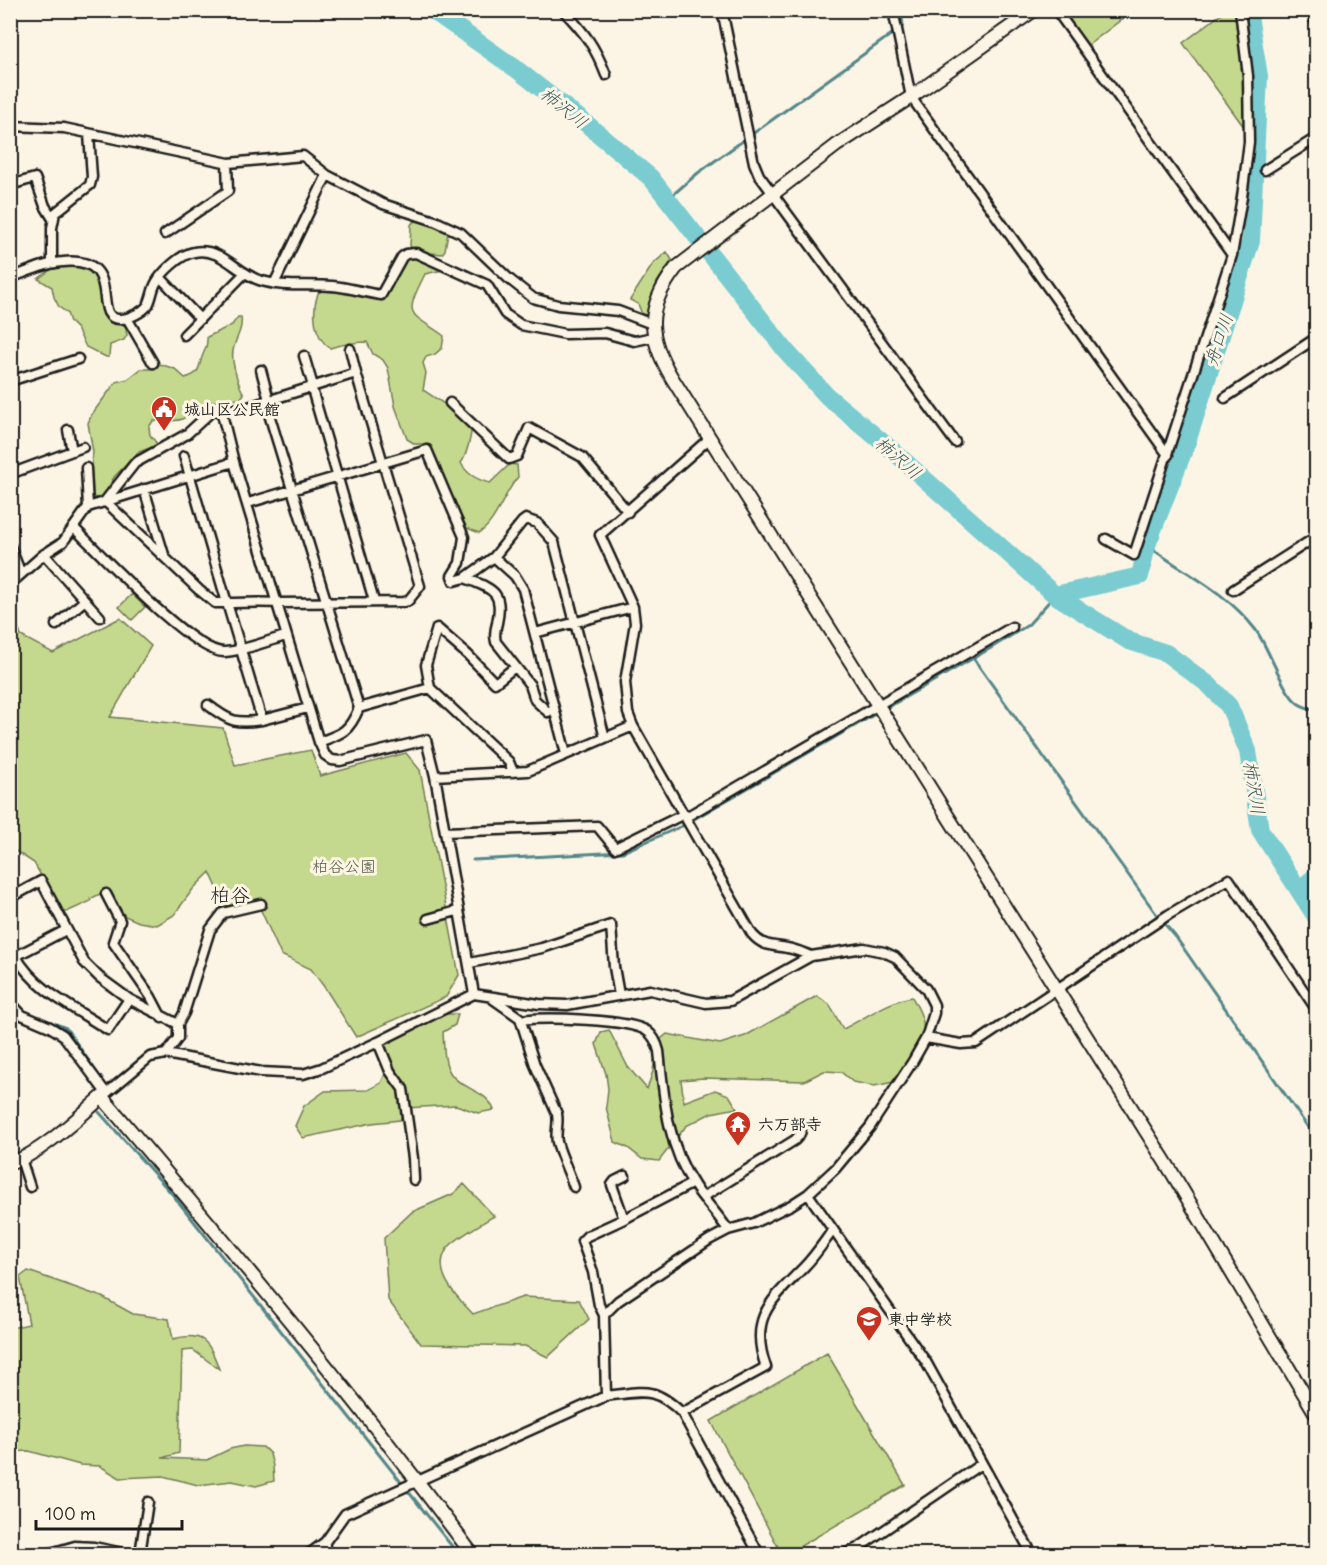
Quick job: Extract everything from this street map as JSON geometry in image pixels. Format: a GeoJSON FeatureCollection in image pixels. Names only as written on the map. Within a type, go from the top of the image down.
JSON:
{"type":"FeatureCollection","features":[{"type":"Feature","properties":{"kind":"street"},"geometry":{"type":"LineString","coordinates":[[563,10],[585,34],[598,53],[606,75]]}},
{"type":"Feature","properties":{"kind":"street"},"geometry":{"type":"LineString","coordinates":[[722,10],[754,163],[759,175],[955,442]]}},
{"type":"Feature","properties":{"kind":"street"},"geometry":{"type":"LineString","coordinates":[[893,10],[911,97],[1168,455]]}},
{"type":"Feature","properties":{"kind":"street"},"geometry":{"type":"LineString","coordinates":[[1034,10],[911,97],[837,145],[676,268],[660,294],[652,324],[653,337],[663,362],[1171,1171],[1317,1414]]}},
{"type":"Feature","properties":{"kind":"street"},"geometry":{"type":"LineString","coordinates":[[1056,10],[1232,255]]}},
{"type":"Feature","properties":{"kind":"street"},"geometry":{"type":"LineString","coordinates":[[1106,539],[1134,555],[1232,255],[1249,142],[1248,76],[1240,10]]}},
{"type":"Feature","properties":{"kind":"street"},"geometry":{"type":"LineString","coordinates":[[1309,10],[1317,22]]}},
{"type":"Feature","properties":{"kind":"street"},"geometry":{"type":"LineString","coordinates":[[10,126],[64,128],[228,163],[239,164],[303,156],[327,175],[382,204],[435,221],[461,233],[509,279],[533,298],[558,305],[618,311],[652,324]]}},
{"type":"Feature","properties":{"kind":"street"},"geometry":{"type":"LineString","coordinates":[[52,219],[58,210],[90,185],[92,177],[89,134]]}},
{"type":"Feature","properties":{"kind":"street"},"geometry":{"type":"LineString","coordinates":[[1265,171],[1317,138]]}},
{"type":"Feature","properties":{"kind":"street"},"geometry":{"type":"LineString","coordinates":[[165,234],[228,191],[228,163]]}},
{"type":"Feature","properties":{"kind":"street"},"geometry":{"type":"LineString","coordinates":[[274,284],[327,175]]}},
{"type":"Feature","properties":{"kind":"street"},"geometry":{"type":"LineString","coordinates":[[10,185],[35,178],[52,219],[52,263]]}},
{"type":"Feature","properties":{"kind":"street"},"geometry":{"type":"LineString","coordinates":[[10,278],[52,263],[74,261],[87,264],[102,276],[105,285],[105,308],[116,320],[127,318],[146,307],[160,277],[180,258],[194,252],[219,254],[245,273],[274,284],[331,286],[381,295],[402,257],[416,253],[487,285],[505,314],[521,325],[565,333],[605,333],[634,340],[653,337]]}},
{"type":"Feature","properties":{"kind":"street"},"geometry":{"type":"LineString","coordinates":[[184,335],[245,273]]}},
{"type":"Feature","properties":{"kind":"street"},"geometry":{"type":"LineString","coordinates":[[160,277],[200,320]]}},
{"type":"Feature","properties":{"kind":"street"},"geometry":{"type":"LineString","coordinates":[[127,318],[153,363]]}},
{"type":"Feature","properties":{"kind":"street"},"geometry":{"type":"LineString","coordinates":[[1225,398],[1317,338]]}},
{"type":"Feature","properties":{"kind":"street"},"geometry":{"type":"LineString","coordinates":[[105,501],[215,603],[408,601],[420,586],[350,349]]}},
{"type":"Feature","properties":{"kind":"street"},"geometry":{"type":"LineString","coordinates":[[304,356],[374,601]]}},
{"type":"Feature","properties":{"kind":"street"},"geometry":{"type":"LineString","coordinates":[[10,381],[78,359]]}},
{"type":"Feature","properties":{"kind":"street"},"geometry":{"type":"LineString","coordinates":[[261,370],[292,490],[359,708],[349,729],[319,742]]}},
{"type":"Feature","properties":{"kind":"street"},"geometry":{"type":"LineString","coordinates":[[105,501],[135,463],[187,434],[212,411],[245,408],[356,373]]}},
{"type":"Feature","properties":{"kind":"street"},"geometry":{"type":"LineString","coordinates":[[450,403],[509,459],[517,456],[529,428],[582,457],[628,512]]}},
{"type":"Feature","properties":{"kind":"street"},"geometry":{"type":"LineString","coordinates":[[221,410],[276,603],[325,755],[332,760],[340,761],[426,740],[435,776],[474,994]]}},
{"type":"Feature","properties":{"kind":"street"},"geometry":{"type":"LineString","coordinates":[[68,429],[72,451]]}},
{"type":"Feature","properties":{"kind":"street"},"geometry":{"type":"LineString","coordinates":[[710,438],[600,535],[633,607],[635,623],[625,682],[628,713],[633,726],[739,912],[758,940],[770,947],[786,948],[811,956]]}},
{"type":"Feature","properties":{"kind":"street"},"geometry":{"type":"LineString","coordinates":[[10,474],[83,447]]}},
{"type":"Feature","properties":{"kind":"street"},"geometry":{"type":"LineString","coordinates":[[248,503],[427,450],[464,537],[460,563],[452,579],[458,582],[495,557],[522,522],[530,519],[537,523],[554,542],[605,738]]}},
{"type":"Feature","properties":{"kind":"street"},"geometry":{"type":"LineString","coordinates":[[184,456],[262,720]]}},
{"type":"Feature","properties":{"kind":"street"},"geometry":{"type":"LineString","coordinates":[[88,507],[234,462]]}},
{"type":"Feature","properties":{"kind":"street"},"geometry":{"type":"LineString","coordinates":[[10,584],[44,554],[63,542],[88,507],[86,468]]}},
{"type":"Feature","properties":{"kind":"street"},"geometry":{"type":"LineString","coordinates":[[144,489],[165,558]]}},
{"type":"Feature","properties":{"kind":"street"},"geometry":{"type":"LineString","coordinates":[[74,528],[170,621],[206,647],[224,652],[286,636]]}},
{"type":"Feature","properties":{"kind":"street"},"geometry":{"type":"LineString","coordinates":[[1233,590],[1317,537]]}},
{"type":"Feature","properties":{"kind":"street"},"geometry":{"type":"LineString","coordinates":[[10,546],[21,574]]}},
{"type":"Feature","properties":{"kind":"street"},"geometry":{"type":"LineString","coordinates":[[44,554],[100,617]]}},
{"type":"Feature","properties":{"kind":"street"},"geometry":{"type":"LineString","coordinates":[[495,557],[520,581],[566,754]]}},
{"type":"Feature","properties":{"kind":"street"},"geometry":{"type":"LineString","coordinates":[[465,578],[486,587],[498,599],[500,611],[494,638],[530,685],[535,700],[548,712],[554,708]]}},
{"type":"Feature","properties":{"kind":"street"},"geometry":{"type":"LineString","coordinates":[[56,625],[85,600]]}},
{"type":"Feature","properties":{"kind":"street"},"geometry":{"type":"LineString","coordinates":[[535,633],[633,607]]}},
{"type":"Feature","properties":{"kind":"street"},"geometry":{"type":"LineString","coordinates":[[445,832],[597,826],[615,848],[685,815],[1012,627]]}},
{"type":"Feature","properties":{"kind":"street"},"geometry":{"type":"LineString","coordinates":[[513,772],[512,767],[501,754],[430,688],[426,665],[436,628],[468,655],[495,683],[515,667]]}},
{"type":"Feature","properties":{"kind":"street"},"geometry":{"type":"LineString","coordinates":[[359,708],[430,688]]}},
{"type":"Feature","properties":{"kind":"street"},"geometry":{"type":"LineString","coordinates":[[208,705],[226,720],[241,723],[308,708]]}},
{"type":"Feature","properties":{"kind":"street"},"geometry":{"type":"LineString","coordinates":[[435,776],[532,769],[633,726]]}},
{"type":"Feature","properties":{"kind":"street"},"geometry":{"type":"LineString","coordinates":[[926,1038],[961,1044],[976,1043],[1168,915],[1229,879],[1317,1009]]}},
{"type":"Feature","properties":{"kind":"street"},"geometry":{"type":"LineString","coordinates":[[10,898],[41,881],[84,962],[99,977],[129,999],[162,1018],[178,1024]]}},
{"type":"Feature","properties":{"kind":"street"},"geometry":{"type":"LineString","coordinates":[[106,894],[120,921],[113,942],[152,997],[162,1018]]}},
{"type":"Feature","properties":{"kind":"street"},"geometry":{"type":"LineString","coordinates":[[166,1054],[178,1038],[178,1024],[184,1013],[210,930],[222,914],[261,904]]}},
{"type":"Feature","properties":{"kind":"street"},"geometry":{"type":"LineString","coordinates":[[428,919],[458,911]]}},
{"type":"Feature","properties":{"kind":"street"},"geometry":{"type":"LineString","coordinates":[[470,963],[542,948],[611,925],[619,995]]}},
{"type":"Feature","properties":{"kind":"street"},"geometry":{"type":"LineString","coordinates":[[66,930],[16,956],[22,969],[38,984],[108,1030],[129,999]]}},
{"type":"Feature","properties":{"kind":"street"},"geometry":{"type":"LineString","coordinates":[[30,1187],[16,1161],[83,1114],[150,1057],[166,1054],[261,1072],[303,1074],[322,1068],[378,1042],[474,994],[553,1005],[567,1005],[650,990],[706,1003],[730,1001],[811,956],[864,948],[895,957],[926,989],[932,998],[934,1013],[926,1038],[895,1091],[865,1134],[844,1159],[808,1194],[754,1223],[728,1230],[618,1301],[604,1315]]}},
{"type":"Feature","properties":{"kind":"street"},"geometry":{"type":"LineString","coordinates":[[490,997],[519,1016],[521,1020],[533,1059],[557,1114],[557,1141],[574,1187]]}},
{"type":"Feature","properties":{"kind":"street"},"geometry":{"type":"LineString","coordinates":[[10,1002],[22,1016],[63,1035],[104,1095],[266,1290],[413,1482],[472,1554]]}},
{"type":"Feature","properties":{"kind":"street"},"geometry":{"type":"LineString","coordinates":[[521,1020],[553,1018],[615,1023],[641,1028],[653,1036],[659,1051],[663,1095],[668,1123],[675,1144],[693,1184],[728,1230]]}},
{"type":"Feature","properties":{"kind":"street"},"geometry":{"type":"LineString","coordinates":[[378,1042],[390,1071],[403,1089],[414,1158],[414,1180]]}},
{"type":"Feature","properties":{"kind":"street"},"geometry":{"type":"LineString","coordinates":[[703,1197],[795,1140],[802,1130],[800,1123]]}},
{"type":"Feature","properties":{"kind":"street"},"geometry":{"type":"LineString","coordinates":[[624,1219],[612,1185],[625,1176]]}},
{"type":"Feature","properties":{"kind":"street"},"geometry":{"type":"LineString","coordinates":[[606,1396],[604,1315],[599,1305],[593,1272],[582,1241],[587,1236],[693,1184]]}},
{"type":"Feature","properties":{"kind":"street"},"geometry":{"type":"LineString","coordinates":[[808,1194],[926,1362],[1032,1554]]}},
{"type":"Feature","properties":{"kind":"street"},"geometry":{"type":"LineString","coordinates":[[682,1413],[766,1367],[759,1349],[759,1327],[771,1301],[807,1264],[833,1230]]}},
{"type":"Feature","properties":{"kind":"street"},"geometry":{"type":"LineString","coordinates":[[309,1554],[325,1542],[345,1514],[390,1492],[606,1396],[641,1392],[653,1393],[666,1398],[682,1413],[759,1554]]}},
{"type":"Feature","properties":{"kind":"street"},"geometry":{"type":"LineString","coordinates":[[845,1554],[858,1548],[981,1464]]}},
{"type":"Feature","properties":{"kind":"street"},"geometry":{"type":"LineString","coordinates":[[140,1554],[148,1502]]}},
{"type":"Feature","properties":{"kind":"street"},"geometry":{"type":"LineString","coordinates":[[325,1542],[325,1554]]}},
{"type":"Feature","properties":{"kind":"street"},"geometry":{"type":"LineString","coordinates":[[46,1554],[75,1546],[94,1547],[128,1554]]}},
{"type":"Feature","properties":{"kind":"street"},"geometry":{"type":"LineString","coordinates":[[10,1554],[15,1554]]}},
{"type":"Feature","properties":{"kind":"green space"},"geometry":{"type":"Polygon","coordinates":[[[1061,11],[1112,11],[1114,14],[1118,12],[1122,19],[1087,46],[1061,11]]]}},
{"type":"Feature","properties":{"kind":"green space"},"geometry":{"type":"Polygon","coordinates":[[[1225,11],[1236,11],[1242,53],[1246,125],[1244,127],[1183,43],[1225,11]]]}},
{"type":"Feature","properties":{"kind":"green space"},"geometry":{"type":"Polygon","coordinates":[[[418,221],[448,232],[445,250],[442,254],[421,251],[410,246],[411,225],[418,221]]]}},
{"type":"Feature","properties":{"kind":"green space"},"geometry":{"type":"Polygon","coordinates":[[[667,252],[672,260],[657,282],[646,315],[642,314],[638,304],[630,300],[653,264],[667,252]]]}},
{"type":"Feature","properties":{"kind":"green space"},"geometry":{"type":"Polygon","coordinates":[[[414,255],[443,270],[425,274],[412,306],[417,317],[444,336],[442,348],[426,357],[423,363],[426,373],[423,390],[449,407],[471,428],[465,456],[461,463],[469,474],[490,483],[510,464],[517,465],[518,477],[495,515],[479,533],[467,528],[446,486],[441,468],[426,444],[415,444],[407,439],[395,406],[388,368],[383,360],[373,354],[367,342],[330,348],[320,337],[315,323],[318,293],[322,291],[361,293],[371,299],[386,296],[407,257],[414,255]]]}},
{"type":"Feature","properties":{"kind":"green space"},"geometry":{"type":"Polygon","coordinates":[[[72,265],[98,274],[100,302],[108,321],[125,325],[127,335],[124,340],[110,345],[109,357],[86,347],[67,313],[59,307],[52,287],[38,279],[52,269],[72,265]]]}},
{"type":"Feature","properties":{"kind":"green space"},"geometry":{"type":"Polygon","coordinates":[[[238,317],[241,317],[241,326],[234,346],[233,361],[239,385],[244,394],[240,399],[210,402],[194,408],[182,419],[153,421],[149,427],[150,435],[158,445],[139,452],[114,477],[101,499],[93,497],[91,468],[93,452],[88,423],[116,382],[128,379],[141,369],[154,369],[160,364],[175,369],[185,378],[193,375],[199,368],[207,345],[207,337],[232,325],[238,317]]]}},
{"type":"Feature","properties":{"kind":"green space"},"geometry":{"type":"Polygon","coordinates":[[[132,594],[145,607],[132,620],[119,607],[132,594]]]}},
{"type":"Feature","properties":{"kind":"green space","name":"柏谷公園"},"geometry":{"type":"Polygon","coordinates":[[[10,614],[15,618],[21,636],[53,653],[120,618],[151,646],[110,717],[223,728],[235,765],[311,750],[320,776],[406,753],[420,770],[459,975],[446,997],[356,1037],[311,969],[281,955],[259,906],[225,905],[210,872],[193,889],[174,915],[157,925],[139,922],[125,916],[108,890],[90,899],[91,901],[62,914],[34,863],[11,848],[10,614]]]}},
{"type":"Feature","properties":{"kind":"green space"},"geometry":{"type":"Polygon","coordinates":[[[817,996],[829,1004],[843,1029],[885,1006],[912,997],[922,1019],[923,1033],[915,1051],[894,1082],[874,1086],[853,1082],[841,1072],[824,1071],[804,1081],[703,1078],[681,1080],[684,1102],[715,1090],[729,1095],[737,1108],[711,1113],[686,1126],[659,1161],[642,1159],[628,1148],[615,1142],[606,1107],[608,1089],[606,1074],[596,1044],[601,1032],[609,1030],[628,1067],[647,1089],[653,1071],[657,1042],[667,1034],[720,1044],[745,1036],[817,996]]]}},
{"type":"Feature","properties":{"kind":"green space"},"geometry":{"type":"Polygon","coordinates":[[[444,1014],[458,1014],[455,1025],[443,1032],[444,1053],[448,1069],[461,1083],[485,1098],[494,1110],[478,1113],[456,1105],[406,1108],[400,1120],[372,1123],[303,1138],[295,1126],[304,1106],[325,1091],[368,1090],[381,1083],[388,1067],[380,1047],[419,1021],[444,1014]]]}},
{"type":"Feature","properties":{"kind":"green space"},"geometry":{"type":"Polygon","coordinates":[[[464,1184],[494,1216],[450,1245],[443,1258],[444,1276],[454,1293],[473,1314],[523,1297],[579,1300],[589,1319],[548,1357],[525,1346],[421,1344],[388,1300],[384,1238],[412,1212],[453,1194],[464,1184]]]}},
{"type":"Feature","properties":{"kind":"green space"},"geometry":{"type":"Polygon","coordinates":[[[28,1271],[102,1297],[133,1314],[169,1319],[173,1339],[191,1336],[204,1340],[212,1351],[219,1369],[193,1350],[182,1351],[179,1453],[162,1458],[207,1460],[230,1449],[244,1446],[263,1447],[270,1454],[274,1481],[256,1486],[232,1481],[198,1485],[163,1476],[120,1478],[100,1466],[80,1465],[29,1451],[11,1452],[11,1328],[29,1324],[20,1277],[28,1271]]]}},
{"type":"Feature","properties":{"kind":"green space"},"geometry":{"type":"Polygon","coordinates":[[[827,1353],[905,1485],[787,1554],[782,1554],[711,1421],[827,1353]]]}},
{"type":"Feature","properties":{"kind":"waterway","name":"柿沢川"},"geometry":{"type":"LineString","coordinates":[[432,10],[515,68],[651,178],[786,351],[827,396],[893,451],[1055,595],[1129,641],[1166,653],[1209,685],[1229,706],[1248,751],[1260,830],[1316,917]]}},
{"type":"Feature","properties":{"kind":"waterway"},"geometry":{"type":"LineString","coordinates":[[669,198],[698,173],[903,26],[901,10]]}},
{"type":"Feature","properties":{"kind":"waterway","name":"舟口川"},"geometry":{"type":"LineString","coordinates":[[1055,595],[1140,576],[1147,545],[1187,442],[1251,241],[1259,76],[1248,10]]}},
{"type":"Feature","properties":{"kind":"waterway"},"geometry":{"type":"LineString","coordinates":[[1147,545],[1218,593],[1243,615],[1260,637],[1293,699],[1316,711]]}},
{"type":"Feature","properties":{"kind":"waterway"},"geometry":{"type":"LineString","coordinates":[[883,710],[1028,625],[1055,595]]}},
{"type":"Feature","properties":{"kind":"waterway"},"geometry":{"type":"LineString","coordinates":[[973,658],[1157,915],[1175,936],[1316,1139]]}},
{"type":"Feature","properties":{"kind":"waterway"},"geometry":{"type":"LineString","coordinates":[[473,860],[623,852],[682,826],[877,713]]}},
{"type":"Feature","properties":{"kind":"waterway"},"geometry":{"type":"LineString","coordinates":[[1299,890],[1316,876]]}},
{"type":"Feature","properties":{"kind":"waterway"},"geometry":{"type":"LineString","coordinates":[[10,994],[22,1009],[30,1014],[66,1028],[105,1084]]}},
{"type":"Feature","properties":{"kind":"waterway"},"geometry":{"type":"LineString","coordinates":[[99,1112],[173,1195],[458,1554]]}},
{"type":"Feature","properties":{"kind":"place","name":"城山区公民館"},"geometry":{"type":"Point","coordinates":[164,432]}},
{"type":"Feature","properties":{"kind":"place","name":"六万部寺"},"geometry":{"type":"Point","coordinates":[738,1147]}},
{"type":"Feature","properties":{"kind":"place","name":"東中学校"},"geometry":{"type":"Point","coordinates":[869,1342]}},
{"type":"Feature","properties":{"kind":"district","name":"柏谷"},"geometry":{"type":"Point","coordinates":[230,895]}}]}
